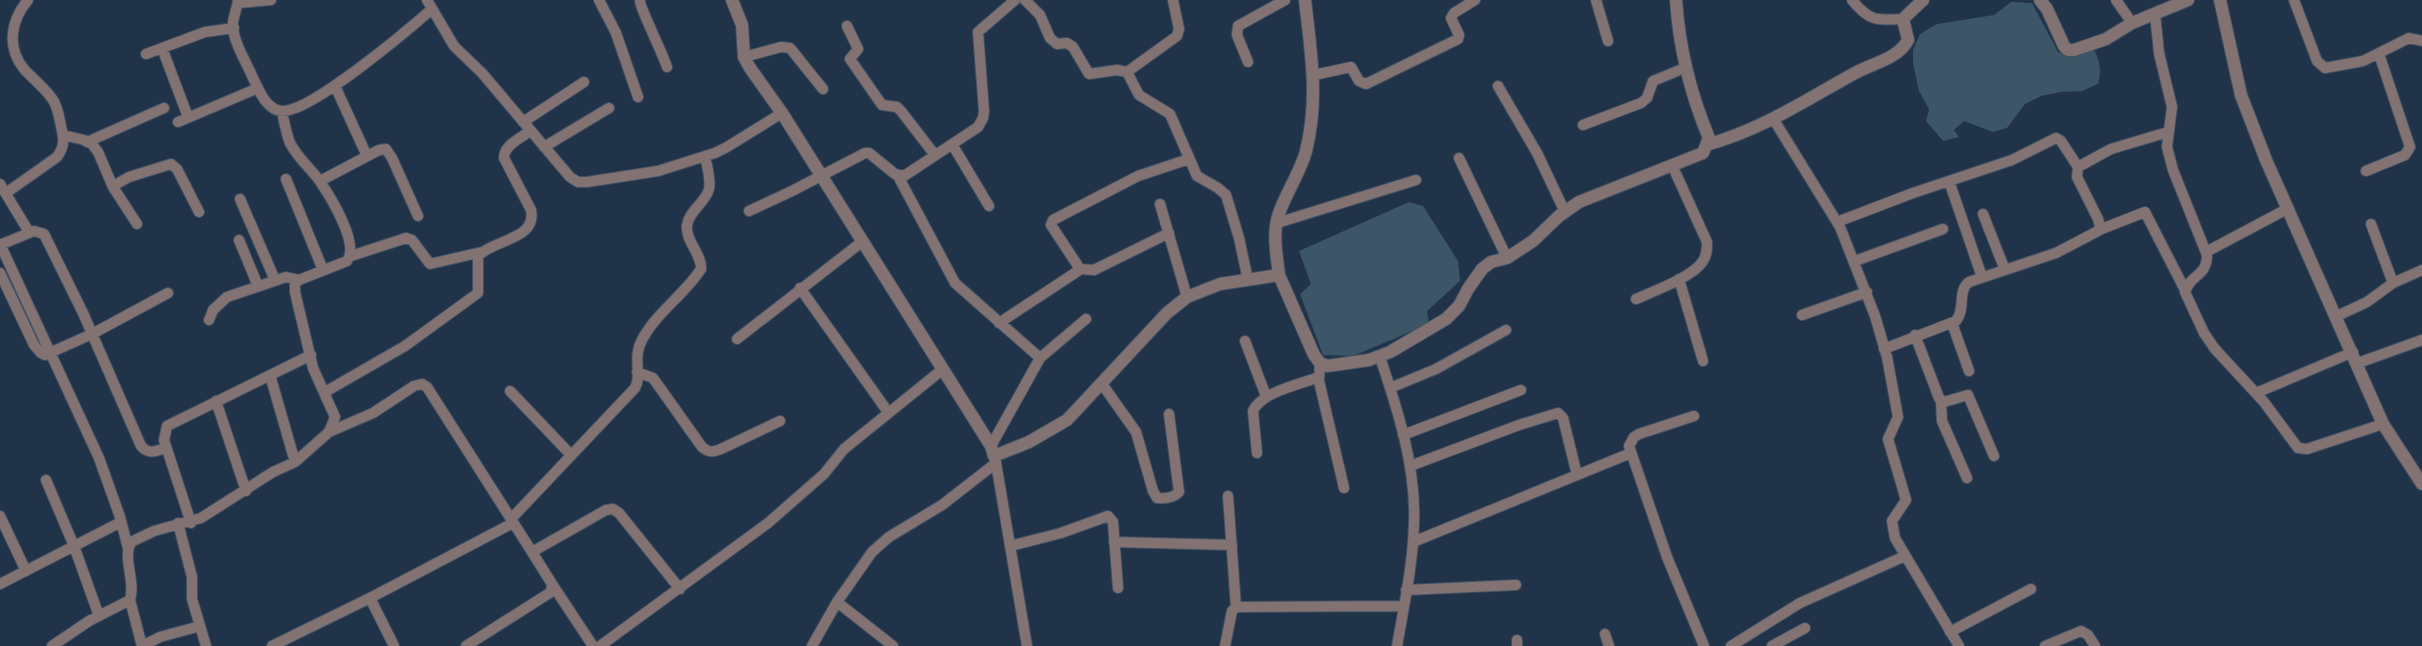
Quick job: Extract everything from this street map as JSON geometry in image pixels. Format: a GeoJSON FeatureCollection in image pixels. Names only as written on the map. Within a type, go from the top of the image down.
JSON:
{"type":"FeatureCollection","features":[{"type":"Feature","properties":{"kind":"street"},"geometry":{"type":"LineString","coordinates":[[27,0],[13,24],[12,41],[16,56],[23,68],[52,98],[57,108],[63,135],[63,149],[57,157],[3,188],[30,232]]}},
{"type":"Feature","properties":{"kind":"street"},"geometry":{"type":"LineString","coordinates":[[271,0],[238,2],[234,28],[239,47],[258,88],[272,108],[282,111],[291,109],[335,86],[403,35],[429,5],[454,46],[482,73],[570,177],[578,182],[587,183],[658,171],[705,156],[727,147],[782,113]]}},
{"type":"Feature","properties":{"kind":"street"},"geometry":{"type":"LineString","coordinates":[[599,0],[616,33],[638,97]]}},
{"type":"Feature","properties":{"kind":"street"},"geometry":{"type":"LineString","coordinates":[[640,0],[640,7],[656,36],[667,67]]}},
{"type":"Feature","properties":{"kind":"street"},"geometry":{"type":"LineString","coordinates":[[732,0],[742,25],[744,57],[863,241],[994,455],[1027,646]]}},
{"type":"Feature","properties":{"kind":"street"},"geometry":{"type":"LineString","coordinates":[[898,176],[906,174],[978,127],[983,118],[978,32],[1016,0]]}},
{"type":"Feature","properties":{"kind":"street"},"geometry":{"type":"LineString","coordinates":[[1024,0],[1040,15],[1050,39],[1057,44],[1067,43],[1073,47],[1089,74],[1118,70],[1126,72],[1139,95],[1170,114],[1197,176],[1226,195],[1239,238],[1248,280]]}},
{"type":"Feature","properties":{"kind":"street"},"geometry":{"type":"LineString","coordinates":[[1126,72],[1177,36],[1179,29],[1173,0]]}},
{"type":"Feature","properties":{"kind":"street"},"geometry":{"type":"LineString","coordinates":[[1248,62],[1237,35],[1238,26],[1285,0]]}},
{"type":"Feature","properties":{"kind":"street"},"geometry":{"type":"LineString","coordinates":[[1305,0],[1314,75],[1313,109],[1306,153],[1277,223],[1276,252],[1279,275],[1314,355],[1320,363],[1327,366],[1380,357],[1446,320],[1459,306],[1482,268],[1491,262],[1507,258],[1533,242],[1565,212],[1580,202],[1702,153],[1709,138],[1698,109],[1687,67],[1677,19],[1676,0]]}},
{"type":"Feature","properties":{"kind":"street"},"geometry":{"type":"LineString","coordinates":[[1314,75],[1351,67],[1359,81],[1366,84],[1458,39],[1459,35],[1451,21],[1452,15],[1475,0]]}},
{"type":"Feature","properties":{"kind":"street"},"geometry":{"type":"LineString","coordinates":[[1596,0],[1608,41]]}},
{"type":"Feature","properties":{"kind":"street"},"geometry":{"type":"LineString","coordinates":[[1852,0],[1863,14],[1872,19],[1903,19],[1923,0]]}},
{"type":"Feature","properties":{"kind":"street"},"geometry":{"type":"LineString","coordinates":[[2040,0],[2068,50],[2106,39],[2132,23],[2188,0]]}},
{"type":"Feature","properties":{"kind":"street"},"geometry":{"type":"LineString","coordinates":[[2116,0],[2132,23]]}},
{"type":"Feature","properties":{"kind":"street"},"geometry":{"type":"LineString","coordinates":[[2220,0],[2241,94],[2287,209],[2337,316],[2383,424],[2422,484]]}},
{"type":"Feature","properties":{"kind":"street"},"geometry":{"type":"LineString","coordinates":[[2294,0],[2317,61],[2329,68],[2363,61],[2409,38],[2422,41]]}},
{"type":"Feature","properties":{"kind":"street"},"geometry":{"type":"LineString","coordinates":[[2156,14],[2159,53],[2172,107],[2167,147],[2173,170],[2206,252],[2205,269],[2185,290]]}},
{"type":"Feature","properties":{"kind":"street"},"geometry":{"type":"LineString","coordinates":[[1706,145],[1774,120],[1856,72],[1904,48],[1908,40],[1903,19]]}},
{"type":"Feature","properties":{"kind":"street"},"geometry":{"type":"LineString","coordinates":[[847,26],[858,49],[850,59],[864,80],[882,105],[897,107],[901,111],[935,155]]}},
{"type":"Feature","properties":{"kind":"street"},"geometry":{"type":"LineString","coordinates":[[146,54],[205,32],[234,28]]}},
{"type":"Feature","properties":{"kind":"street"},"geometry":{"type":"LineString","coordinates":[[744,57],[781,47],[790,48],[823,89]]}},
{"type":"Feature","properties":{"kind":"street"},"geometry":{"type":"LineString","coordinates":[[162,48],[183,120],[258,88]]}},
{"type":"Feature","properties":{"kind":"street"},"geometry":{"type":"LineString","coordinates":[[2366,171],[2405,155],[2410,147],[2379,54]]}},
{"type":"Feature","properties":{"kind":"street"},"geometry":{"type":"LineString","coordinates":[[1583,125],[1645,100],[1653,81],[1687,67]]}},
{"type":"Feature","properties":{"kind":"street"},"geometry":{"type":"LineString","coordinates":[[523,122],[584,82]]}},
{"type":"Feature","properties":{"kind":"street"},"geometry":{"type":"LineString","coordinates":[[335,86],[367,156]]}},
{"type":"Feature","properties":{"kind":"street"},"geometry":{"type":"LineString","coordinates":[[1498,86],[1537,153],[1565,212]]}},
{"type":"Feature","properties":{"kind":"street"},"geometry":{"type":"LineString","coordinates":[[87,142],[164,108]]}},
{"type":"Feature","properties":{"kind":"street"},"geometry":{"type":"LineString","coordinates":[[544,147],[609,108]]}},
{"type":"Feature","properties":{"kind":"street"},"geometry":{"type":"LineString","coordinates":[[282,111],[291,144],[320,181],[347,230],[352,246],[351,256],[347,261],[299,280],[295,284],[295,292],[318,381],[335,417],[329,432]]}},
{"type":"Feature","properties":{"kind":"street"},"geometry":{"type":"LineString","coordinates":[[1774,120],[1837,222],[1867,292],[1884,349],[1898,417],[1888,439],[1906,500],[1892,521],[1895,538],[1959,646]]}},
{"type":"Feature","properties":{"kind":"street"},"geometry":{"type":"LineString","coordinates":[[351,256],[406,238],[412,240],[430,264],[482,252],[526,230],[533,219],[531,210],[504,158],[504,152],[530,131]]}},
{"type":"Feature","properties":{"kind":"street"},"geometry":{"type":"LineString","coordinates":[[2079,167],[2111,149],[2168,132]]}},
{"type":"Feature","properties":{"kind":"street"},"geometry":{"type":"LineString","coordinates":[[63,135],[87,142],[99,152],[113,186],[136,224]]}},
{"type":"Feature","properties":{"kind":"street"},"geometry":{"type":"LineString","coordinates":[[1837,222],[2012,160],[2056,138],[2061,141],[2079,167],[2077,177],[2098,219],[2099,230]]}},
{"type":"Feature","properties":{"kind":"street"},"geometry":{"type":"LineString","coordinates":[[952,144],[989,206]]}},
{"type":"Feature","properties":{"kind":"street"},"geometry":{"type":"LineString","coordinates":[[320,181],[367,156],[386,149],[418,216]]}},
{"type":"Feature","properties":{"kind":"street"},"geometry":{"type":"LineString","coordinates":[[749,211],[867,153],[898,176],[951,276],[966,294],[1040,358]]}},
{"type":"Feature","properties":{"kind":"street"},"geometry":{"type":"LineString","coordinates":[[272,646],[370,598],[512,521],[635,388],[638,382],[637,353],[644,336],[701,269],[701,262],[687,228],[688,220],[708,193],[710,186],[705,156]]}},
{"type":"Feature","properties":{"kind":"street"},"geometry":{"type":"LineString","coordinates":[[1459,158],[1507,258]]}},
{"type":"Feature","properties":{"kind":"street"},"geometry":{"type":"LineString","coordinates":[[1079,269],[1052,225],[1053,220],[1138,176],[1189,159]]}},
{"type":"Feature","properties":{"kind":"street"},"geometry":{"type":"LineString","coordinates":[[113,186],[129,177],[171,164],[177,169],[200,212]]}},
{"type":"Feature","properties":{"kind":"street"},"geometry":{"type":"LineString","coordinates":[[1636,299],[1679,279],[1705,259],[1707,242],[1672,165]]}},
{"type":"Feature","properties":{"kind":"street"},"geometry":{"type":"LineString","coordinates":[[286,179],[323,270]]}},
{"type":"Feature","properties":{"kind":"street"},"geometry":{"type":"LineString","coordinates":[[1277,223],[1416,180]]}},
{"type":"Feature","properties":{"kind":"street"},"geometry":{"type":"LineString","coordinates":[[1948,181],[1982,277]]}},
{"type":"Feature","properties":{"kind":"street"},"geometry":{"type":"LineString","coordinates":[[240,199],[275,280]]}},
{"type":"Feature","properties":{"kind":"street"},"geometry":{"type":"LineString","coordinates":[[1160,204],[1187,297]]}},
{"type":"Feature","properties":{"kind":"street"},"geometry":{"type":"LineString","coordinates":[[2206,252],[2287,209]]}},
{"type":"Feature","properties":{"kind":"street"},"geometry":{"type":"LineString","coordinates":[[1884,349],[1915,335],[1952,323],[1960,316],[1962,310],[1964,286],[1982,277],[2056,253],[2099,230],[2145,212],[2185,290],[2186,298],[2214,349],[2256,393],[2294,445],[2302,449],[2383,424]]}},
{"type":"Feature","properties":{"kind":"street"},"geometry":{"type":"LineString","coordinates":[[1983,214],[2005,270]]}},
{"type":"Feature","properties":{"kind":"street"},"geometry":{"type":"LineString","coordinates":[[2371,224],[2392,283]]}},
{"type":"Feature","properties":{"kind":"street"},"geometry":{"type":"LineString","coordinates":[[1855,261],[1944,230]]}},
{"type":"Feature","properties":{"kind":"street"},"geometry":{"type":"LineString","coordinates":[[166,448],[151,453],[145,451],[141,446],[92,334],[44,234],[40,231],[30,232],[0,244],[99,458],[128,548],[132,594],[130,600],[142,646],[160,637],[200,627]]}},
{"type":"Feature","properties":{"kind":"street"},"geometry":{"type":"LineString","coordinates":[[1079,269],[1094,270],[1168,233]]}},
{"type":"Feature","properties":{"kind":"street"},"geometry":{"type":"LineString","coordinates":[[239,240],[258,286]]}},
{"type":"Feature","properties":{"kind":"street"},"geometry":{"type":"LineString","coordinates":[[737,339],[863,241]]}},
{"type":"Feature","properties":{"kind":"street"},"geometry":{"type":"LineString","coordinates":[[325,392],[405,346],[474,297],[479,288],[478,256],[482,252]]}},
{"type":"Feature","properties":{"kind":"street"},"geometry":{"type":"LineString","coordinates":[[999,323],[1073,276],[1079,269]]}},
{"type":"Feature","properties":{"kind":"street"},"geometry":{"type":"LineString","coordinates":[[2337,316],[2367,302],[2392,283],[2422,270]]}},
{"type":"Feature","properties":{"kind":"street"},"geometry":{"type":"LineString","coordinates":[[994,455],[1029,442],[1067,420],[1167,313],[1187,297],[1220,284],[1279,275]]}},
{"type":"Feature","properties":{"kind":"street"},"geometry":{"type":"LineString","coordinates":[[209,320],[213,310],[227,297],[286,277],[299,280]]}},
{"type":"Feature","properties":{"kind":"street"},"geometry":{"type":"LineString","coordinates":[[1,278],[34,345],[41,353],[51,353],[92,334],[168,294]]}},
{"type":"Feature","properties":{"kind":"street"},"geometry":{"type":"LineString","coordinates":[[1679,279],[1703,361]]}},
{"type":"Feature","properties":{"kind":"street"},"geometry":{"type":"LineString","coordinates":[[800,288],[888,412]]}},
{"type":"Feature","properties":{"kind":"street"},"geometry":{"type":"LineString","coordinates":[[1802,315],[1867,292]]}},
{"type":"Feature","properties":{"kind":"street"},"geometry":{"type":"LineString","coordinates":[[812,646],[864,561],[880,544],[942,505],[994,455],[1040,358],[1086,319]]}},
{"type":"Feature","properties":{"kind":"street"},"geometry":{"type":"LineString","coordinates":[[1952,323],[1969,371]]}},
{"type":"Feature","properties":{"kind":"street"},"geometry":{"type":"LineString","coordinates":[[1390,388],[1436,369],[1506,330]]}},
{"type":"Feature","properties":{"kind":"street"},"geometry":{"type":"LineString","coordinates":[[1915,335],[1941,401],[1942,421],[1967,478]]}},
{"type":"Feature","properties":{"kind":"street"},"geometry":{"type":"LineString","coordinates":[[2256,393],[2355,358],[2422,340]]}},
{"type":"Feature","properties":{"kind":"street"},"geometry":{"type":"LineString","coordinates":[[1245,341],[1266,396]]}},
{"type":"Feature","properties":{"kind":"street"},"geometry":{"type":"LineString","coordinates":[[191,523],[166,448],[164,433],[167,426],[311,355]]}},
{"type":"Feature","properties":{"kind":"street"},"geometry":{"type":"LineString","coordinates":[[1380,357],[1403,435],[1413,494],[1413,542],[1397,646]]}},
{"type":"Feature","properties":{"kind":"street"},"geometry":{"type":"LineString","coordinates":[[1320,363],[1319,377],[1344,488]]}},
{"type":"Feature","properties":{"kind":"street"},"geometry":{"type":"LineString","coordinates":[[600,646],[768,523],[822,476],[844,449],[943,369]]}},
{"type":"Feature","properties":{"kind":"street"},"geometry":{"type":"LineString","coordinates":[[637,372],[653,378],[707,451],[722,449],[780,421]]}},
{"type":"Feature","properties":{"kind":"street"},"geometry":{"type":"LineString","coordinates":[[270,375],[295,462]]}},
{"type":"Feature","properties":{"kind":"street"},"geometry":{"type":"LineString","coordinates":[[1257,453],[1253,411],[1259,401],[1266,396],[1319,377]]}},
{"type":"Feature","properties":{"kind":"street"},"geometry":{"type":"LineString","coordinates":[[128,548],[131,542],[178,523],[191,523],[246,491],[273,472],[295,462],[329,432],[372,413],[414,386],[422,384],[427,387],[593,646]]}},
{"type":"Feature","properties":{"kind":"street"},"geometry":{"type":"LineString","coordinates":[[1102,384],[1136,432],[1153,491],[1156,498],[1162,499],[1175,496],[1179,492],[1169,414]]}},
{"type":"Feature","properties":{"kind":"street"},"geometry":{"type":"LineString","coordinates":[[1403,435],[1521,390]]}},
{"type":"Feature","properties":{"kind":"street"},"geometry":{"type":"LineString","coordinates":[[510,391],[571,455]]}},
{"type":"Feature","properties":{"kind":"street"},"geometry":{"type":"LineString","coordinates":[[1941,401],[1968,395],[1994,456]]}},
{"type":"Feature","properties":{"kind":"street"},"geometry":{"type":"LineString","coordinates":[[216,401],[246,491]]}},
{"type":"Feature","properties":{"kind":"street"},"geometry":{"type":"LineString","coordinates":[[1410,466],[1519,425],[1558,413],[1563,418],[1577,475]]}},
{"type":"Feature","properties":{"kind":"street"},"geometry":{"type":"LineString","coordinates":[[1694,416],[1634,437],[1629,446],[1667,557],[1704,646]]}},
{"type":"Feature","properties":{"kind":"street"},"geometry":{"type":"LineString","coordinates":[[1413,542],[1631,453]]}},
{"type":"Feature","properties":{"kind":"street"},"geometry":{"type":"LineString","coordinates":[[46,480],[74,546],[99,616]]}},
{"type":"Feature","properties":{"kind":"street"},"geometry":{"type":"LineString","coordinates":[[1228,496],[1236,607]]}},
{"type":"Feature","properties":{"kind":"street"},"geometry":{"type":"LineString","coordinates":[[532,552],[606,510],[613,509],[619,513],[680,589]]}},
{"type":"Feature","properties":{"kind":"street"},"geometry":{"type":"LineString","coordinates":[[0,516],[26,571]]}},
{"type":"Feature","properties":{"kind":"street"},"geometry":{"type":"LineString","coordinates":[[1010,546],[1061,533],[1108,516],[1113,522],[1118,588]]}},
{"type":"Feature","properties":{"kind":"street"},"geometry":{"type":"LineString","coordinates":[[0,584],[121,522]]}},
{"type":"Feature","properties":{"kind":"street"},"geometry":{"type":"LineString","coordinates":[[178,523],[192,577],[192,599],[206,646]]}},
{"type":"Feature","properties":{"kind":"street"},"geometry":{"type":"LineString","coordinates":[[1114,542],[1232,545]]}},
{"type":"Feature","properties":{"kind":"street"},"geometry":{"type":"LineString","coordinates":[[1736,644],[1800,603],[1905,556]]}},
{"type":"Feature","properties":{"kind":"street"},"geometry":{"type":"LineString","coordinates":[[466,646],[551,592],[552,584]]}},
{"type":"Feature","properties":{"kind":"street"},"geometry":{"type":"LineString","coordinates":[[1406,590],[1516,585]]}},
{"type":"Feature","properties":{"kind":"street"},"geometry":{"type":"LineString","coordinates":[[1950,632],[2031,589]]}},
{"type":"Feature","properties":{"kind":"street"},"geometry":{"type":"LineString","coordinates":[[370,598],[394,646]]}},
{"type":"Feature","properties":{"kind":"street"},"geometry":{"type":"LineString","coordinates":[[52,646],[99,616],[130,600]]}},
{"type":"Feature","properties":{"kind":"street"},"geometry":{"type":"LineString","coordinates":[[837,602],[893,646]]}},
{"type":"Feature","properties":{"kind":"street"},"geometry":{"type":"LineString","coordinates":[[1225,646],[1232,611],[1236,607],[1404,606]]}},
{"type":"Feature","properties":{"kind":"street"},"geometry":{"type":"LineString","coordinates":[[1772,646],[1805,628]]}},
{"type":"Feature","properties":{"kind":"street"},"geometry":{"type":"LineString","coordinates":[[2045,646],[2057,643],[2081,631],[2088,635],[2095,646]]}},
{"type":"Feature","properties":{"kind":"street"},"geometry":{"type":"LineString","coordinates":[[1605,634],[1609,646]]}},
{"type":"Feature","properties":{"kind":"water"},"geometry":{"type":"Polygon","coordinates":[[[2011,2],[2032,3],[2058,52],[2068,54],[2094,49],[2100,66],[2098,84],[2082,91],[2041,96],[2025,104],[2007,128],[1993,132],[1964,121],[1954,130],[1959,137],[1943,141],[1926,121],[1929,109],[1919,91],[1913,63],[1913,50],[1920,34],[1937,24],[1994,15],[2011,2]]]}},
{"type":"Feature","properties":{"kind":"water"},"geometry":{"type":"Polygon","coordinates":[[[1409,202],[1423,206],[1458,261],[1460,281],[1427,311],[1429,324],[1353,356],[1323,355],[1300,294],[1311,284],[1299,251],[1409,202]]]}}]}
